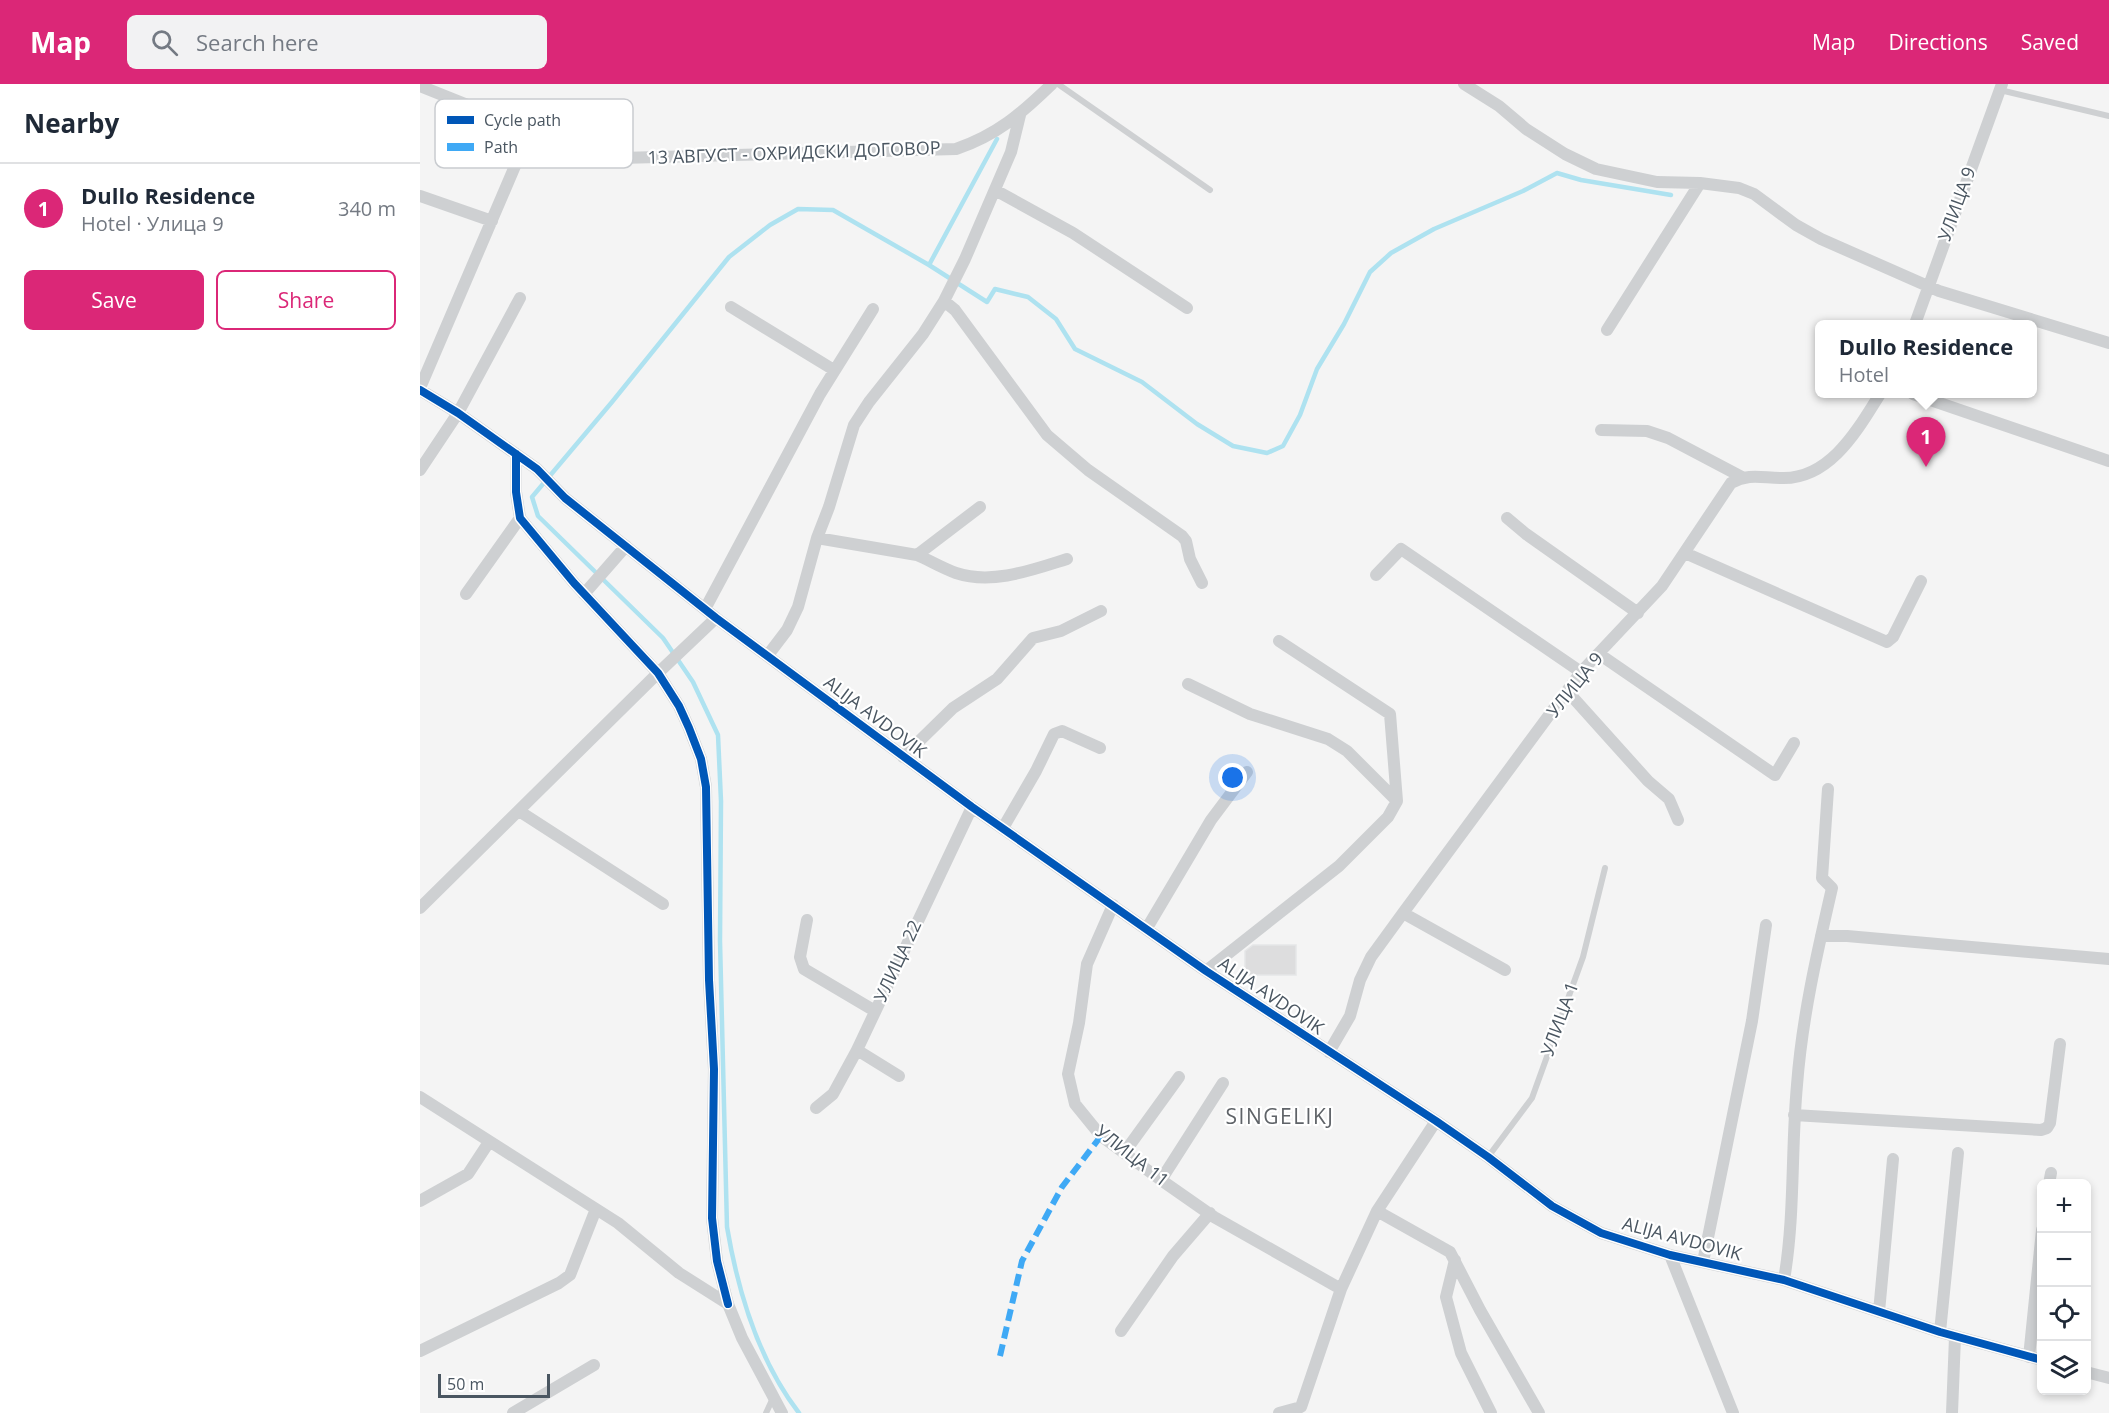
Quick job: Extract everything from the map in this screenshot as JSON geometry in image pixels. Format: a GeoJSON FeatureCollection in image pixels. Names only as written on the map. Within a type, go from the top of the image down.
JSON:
{"type":"FeatureCollection","features":[{"type":"Feature","properties":{"kind":"street","name":"13 АВГУСТ - ОХРИДСКИ ДОГОВОР"},"geometry":{"type":"LineString","coordinates":[[633,158],[956,149],[978,142],[997,132],[1052,84]]}},
{"type":"Feature","properties":{"kind":"street"},"geometry":{"type":"LineString","coordinates":[[1464,84],[1499,106],[1526,129],[1565,154],[1596,169],[1657,182],[1700,183],[1739,188],[1754,194],[1796,225],[1821,239],[1940,291],[2034,320]]}},
{"type":"Feature","properties":{"kind":"street","name":"13 АВГУСТ - ОХРИДСКИ ДОГОВОР"},"geometry":{"type":"LineString","coordinates":[[420,86],[452,99]]}},
{"type":"Feature","properties":{"kind":"street","name":"УЛИЦА 9"},"geometry":{"type":"LineString","coordinates":[[1916,320],[2000,87]]}},
{"type":"Feature","properties":{"kind":"street"},"geometry":{"type":"LineString","coordinates":[[768,655],[793,620],[854,425],[869,402],[923,334],[944,301],[965,259],[1011,152],[1020,114]]}},
{"type":"Feature","properties":{"kind":"street"},"geometry":{"type":"LineString","coordinates":[[514,168],[420,389],[459,413],[516,454],[516,492],[520,518],[658,673],[678,706],[701,759],[706,787],[709,980],[714,1069],[712,1218],[717,1261],[728,1304],[742,1338],[782,1413]]}},
{"type":"Feature","properties":{"kind":"street"},"geometry":{"type":"LineString","coordinates":[[1607,330],[1700,183]]}},
{"type":"Feature","properties":{"kind":"street"},"geometry":{"type":"LineString","coordinates":[[994,190],[1064,228],[1187,308]]}},
{"type":"Feature","properties":{"kind":"street"},"geometry":{"type":"LineString","coordinates":[[420,196],[492,221]]}},
{"type":"Feature","properties":{"kind":"street"},"geometry":{"type":"LineString","coordinates":[[420,470],[459,413],[520,298]]}},
{"type":"Feature","properties":{"kind":"street"},"geometry":{"type":"LineString","coordinates":[[944,301],[956,310],[1047,435],[1088,470],[1182,536],[1202,583]]}},
{"type":"Feature","properties":{"kind":"street"},"geometry":{"type":"LineString","coordinates":[[731,307],[834,370]]}},
{"type":"Feature","properties":{"kind":"street"},"geometry":{"type":"LineString","coordinates":[[705,609],[834,370],[873,309]]}},
{"type":"Feature","properties":{"kind":"street"},"geometry":{"type":"LineString","coordinates":[[2037,321],[2109,343]]}},
{"type":"Feature","properties":{"kind":"street"},"geometry":{"type":"LineString","coordinates":[[1601,430],[1647,431],[1668,438],[1742,477],[1784,478],[1816,471],[1842,448],[1859,427],[1877,398]]}},
{"type":"Feature","properties":{"kind":"street"},"geometry":{"type":"LineString","coordinates":[[1927,398],[2109,461]]}},
{"type":"Feature","properties":{"kind":"street","name":"ALIJA AVDOVIK"},"geometry":{"type":"LineString","coordinates":[[516,454],[537,469],[565,498],[716,618],[903,757],[1206,971],[1436,1121],[1562,1212],[1601,1233],[1670,1255],[1784,1280],[1955,1337],[2035,1358]]}},
{"type":"Feature","properties":{"kind":"street","name":"УЛИЦА 9"},"geometry":{"type":"LineString","coordinates":[[1329,1052],[1350,1016],[1360,980],[1371,957],[1581,672],[1662,586],[1731,483],[1742,477]]}},
{"type":"Feature","properties":{"kind":"street"},"geometry":{"type":"LineString","coordinates":[[917,555],[980,507]]}},
{"type":"Feature","properties":{"kind":"street"},"geometry":{"type":"LineString","coordinates":[[466,594],[520,518]]}},
{"type":"Feature","properties":{"kind":"street"},"geometry":{"type":"LineString","coordinates":[[1507,518],[1638,613]]}},
{"type":"Feature","properties":{"kind":"street"},"geometry":{"type":"LineString","coordinates":[[817,538],[917,555],[956,573],[978,576],[1017,575],[1067,559]]}},
{"type":"Feature","properties":{"kind":"street"},"geometry":{"type":"LineString","coordinates":[[587,591],[626,546]]}},
{"type":"Feature","properties":{"kind":"street"},"geometry":{"type":"LineString","coordinates":[[1376,575],[1401,549],[1581,672]]}},
{"type":"Feature","properties":{"kind":"street"},"geometry":{"type":"LineString","coordinates":[[1685,553],[1887,642],[1893,637],[1921,581]]}},
{"type":"Feature","properties":{"kind":"street"},"geometry":{"type":"LineString","coordinates":[[903,757],[953,708],[997,679],[1033,638],[1061,631],[1101,611]]}},
{"type":"Feature","properties":{"kind":"street"},"geometry":{"type":"LineString","coordinates":[[420,908],[716,618]]}},
{"type":"Feature","properties":{"kind":"street"},"geometry":{"type":"LineString","coordinates":[[1206,971],[1339,866],[1388,818],[1396,801],[1390,714],[1279,641]]}},
{"type":"Feature","properties":{"kind":"street"},"geometry":{"type":"LineString","coordinates":[[1599,654],[1775,775],[1794,743]]}},
{"type":"Feature","properties":{"kind":"street"},"geometry":{"type":"LineString","coordinates":[[1188,684],[1250,714],[1328,738],[1347,751],[1396,801]]}},
{"type":"Feature","properties":{"kind":"street"},"geometry":{"type":"LineString","coordinates":[[1568,692],[1648,781],[1669,799],[1678,820]]}},
{"type":"Feature","properties":{"kind":"street"},"geometry":{"type":"LineString","coordinates":[[1003,828],[1054,734],[1062,731],[1101,748]]}},
{"type":"Feature","properties":{"kind":"street"},"geometry":{"type":"LineString","coordinates":[[1147,928],[1210,820],[1246,772]]}},
{"type":"Feature","properties":{"kind":"street"},"geometry":{"type":"LineString","coordinates":[[1784,1280],[1790,1246],[1794,1115],[1803,1024],[1832,888],[1822,878],[1828,789]]}},
{"type":"Feature","properties":{"kind":"street","name":"УЛИЦА 22"},"geometry":{"type":"LineString","coordinates":[[816,1108],[833,1094],[857,1050],[972,807]]}},
{"type":"Feature","properties":{"kind":"street"},"geometry":{"type":"LineString","coordinates":[[519,811],[663,904]]}},
{"type":"Feature","properties":{"kind":"street","name":"УЛИЦА 11"},"geometry":{"type":"LineString","coordinates":[[1113,904],[1088,963],[1068,1074],[1075,1104],[1101,1136],[1161,1180],[1210,1214],[1341,1289]]}},
{"type":"Feature","properties":{"kind":"street"},"geometry":{"type":"LineString","coordinates":[[1403,913],[1505,970]]}},
{"type":"Feature","properties":{"kind":"street"},"geometry":{"type":"LineString","coordinates":[[807,920],[800,957],[804,969],[875,1011]]}},
{"type":"Feature","properties":{"kind":"street"},"geometry":{"type":"LineString","coordinates":[[1704,1262],[1752,1021],[1766,925]]}},
{"type":"Feature","properties":{"kind":"street"},"geometry":{"type":"LineString","coordinates":[[1821,936],[1847,936],[2109,958]]}},
{"type":"Feature","properties":{"kind":"street"},"geometry":{"type":"LineString","coordinates":[[1794,1115],[2041,1130],[2047,1128],[2050,1123],[2060,1044]]}},
{"type":"Feature","properties":{"kind":"street"},"geometry":{"type":"LineString","coordinates":[[857,1050],[899,1076]]}},
{"type":"Feature","properties":{"kind":"street"},"geometry":{"type":"LineString","coordinates":[[1124,1153],[1179,1077]]}},
{"type":"Feature","properties":{"kind":"street"},"geometry":{"type":"LineString","coordinates":[[1161,1180],[1223,1083]]}},
{"type":"Feature","properties":{"kind":"street"},"geometry":{"type":"LineString","coordinates":[[420,1097],[618,1223],[680,1273],[728,1304]]}},
{"type":"Feature","properties":{"kind":"street"},"geometry":{"type":"LineString","coordinates":[[1279,1413],[1303,1410],[1341,1289],[1377,1211],[1436,1121]]}},
{"type":"Feature","properties":{"kind":"street"},"geometry":{"type":"LineString","coordinates":[[420,1201],[468,1174],[489,1142]]}},
{"type":"Feature","properties":{"kind":"street"},"geometry":{"type":"LineString","coordinates":[[1940,1332],[1958,1153]]}},
{"type":"Feature","properties":{"kind":"street"},"geometry":{"type":"LineString","coordinates":[[1879,1312],[1893,1159]]}},
{"type":"Feature","properties":{"kind":"street"},"geometry":{"type":"LineString","coordinates":[[420,1351],[559,1283],[570,1275],[596,1209]]}},
{"type":"Feature","properties":{"kind":"street"},"geometry":{"type":"LineString","coordinates":[[1377,1211],[1450,1252],[1480,1310],[1539,1413]]}},
{"type":"Feature","properties":{"kind":"street"},"geometry":{"type":"LineString","coordinates":[[1121,1331],[1173,1256],[1210,1214]]}},
{"type":"Feature","properties":{"kind":"street"},"geometry":{"type":"LineString","coordinates":[[2035,1358],[2042,1233]]}},
{"type":"Feature","properties":{"kind":"street"},"geometry":{"type":"LineString","coordinates":[[1670,1255],[1733,1413]]}},
{"type":"Feature","properties":{"kind":"street"},"geometry":{"type":"LineString","coordinates":[[1455,1260],[1446,1297],[1461,1353],[1491,1413]]}},
{"type":"Feature","properties":{"kind":"street"},"geometry":{"type":"LineString","coordinates":[[1952,1413],[1955,1337]]}},
{"type":"Feature","properties":{"kind":"street"},"geometry":{"type":"LineString","coordinates":[[513,1413],[594,1365]]}},
{"type":"Feature","properties":{"kind":"street"},"geometry":{"type":"LineString","coordinates":[[2091,1373],[2109,1378]]}},
{"type":"Feature","properties":{"kind":"lane"},"geometry":{"type":"LineString","coordinates":[[1058,84],[1210,190]]}},
{"type":"Feature","properties":{"kind":"lane"},"geometry":{"type":"LineString","coordinates":[[2000,87],[2109,116]]}},
{"type":"Feature","properties":{"kind":"lane","name":"УЛИЦА 1"},"geometry":{"type":"LineString","coordinates":[[1488,1157],[1532,1098],[1583,957],[1605,867]]}},
{"type":"Feature","properties":{"kind":"lane"},"geometry":{"type":"LineString","coordinates":[[766,1413],[773,1398]]}},
{"type":"Feature","properties":{"kind":"building"},"geometry":{"type":"Polygon","coordinates":[[[1253,945],[1296,945],[1296,975],[1245,975],[1245,951],[1253,945]]]}},
{"type":"Feature","properties":{"kind":"waterway"},"geometry":{"type":"LineString","coordinates":[[929,265],[997,139]]}},
{"type":"Feature","properties":{"kind":"waterway"},"geometry":{"type":"LineString","coordinates":[[799,1413],[772,1371],[761,1348],[737,1276],[727,1227],[718,735],[693,682],[663,638],[538,516],[532,497],[729,257],[770,225],[798,209],[833,210],[929,265],[987,302],[995,289],[1028,297],[1056,319],[1075,349],[1142,382],[1197,424],[1233,446],[1267,453],[1283,446],[1300,415],[1317,369],[1344,324],[1370,272],[1391,253],[1434,229],[1523,191],[1557,173],[1581,180],[1671,195]]}},
{"type":"Feature","properties":{"kind":"marked path"},"geometry":{"type":"LineString","coordinates":[[1000,1356],[1022,1261],[1062,1187],[1101,1136]]}},
{"type":"Feature","properties":{"kind":"cycle path"},"geometry":{"type":"LineString","coordinates":[[420,390],[458,413],[537,469],[565,498],[716,618],[972,807],[1206,971],[1436,1121],[1552,1206],[1601,1233],[1670,1255],[1784,1280],[1940,1332],[2037,1359]]}},
{"type":"Feature","properties":{"kind":"cycle path"},"geometry":{"type":"LineString","coordinates":[[516,454],[516,492],[520,518],[574,583],[658,673],[679,706],[701,759],[706,787],[709,980],[714,1069],[712,1218],[717,1261],[728,1304]]}},
{"type":"Feature","properties":{"kind":"place","name":"Dullo Residence"},"geometry":{"type":"Point","coordinates":[1926,467]}},
{"type":"Feature","properties":{"kind":"district","name":"SINGELIKJ"},"geometry":{"type":"Point","coordinates":[1280,1117]}}]}
